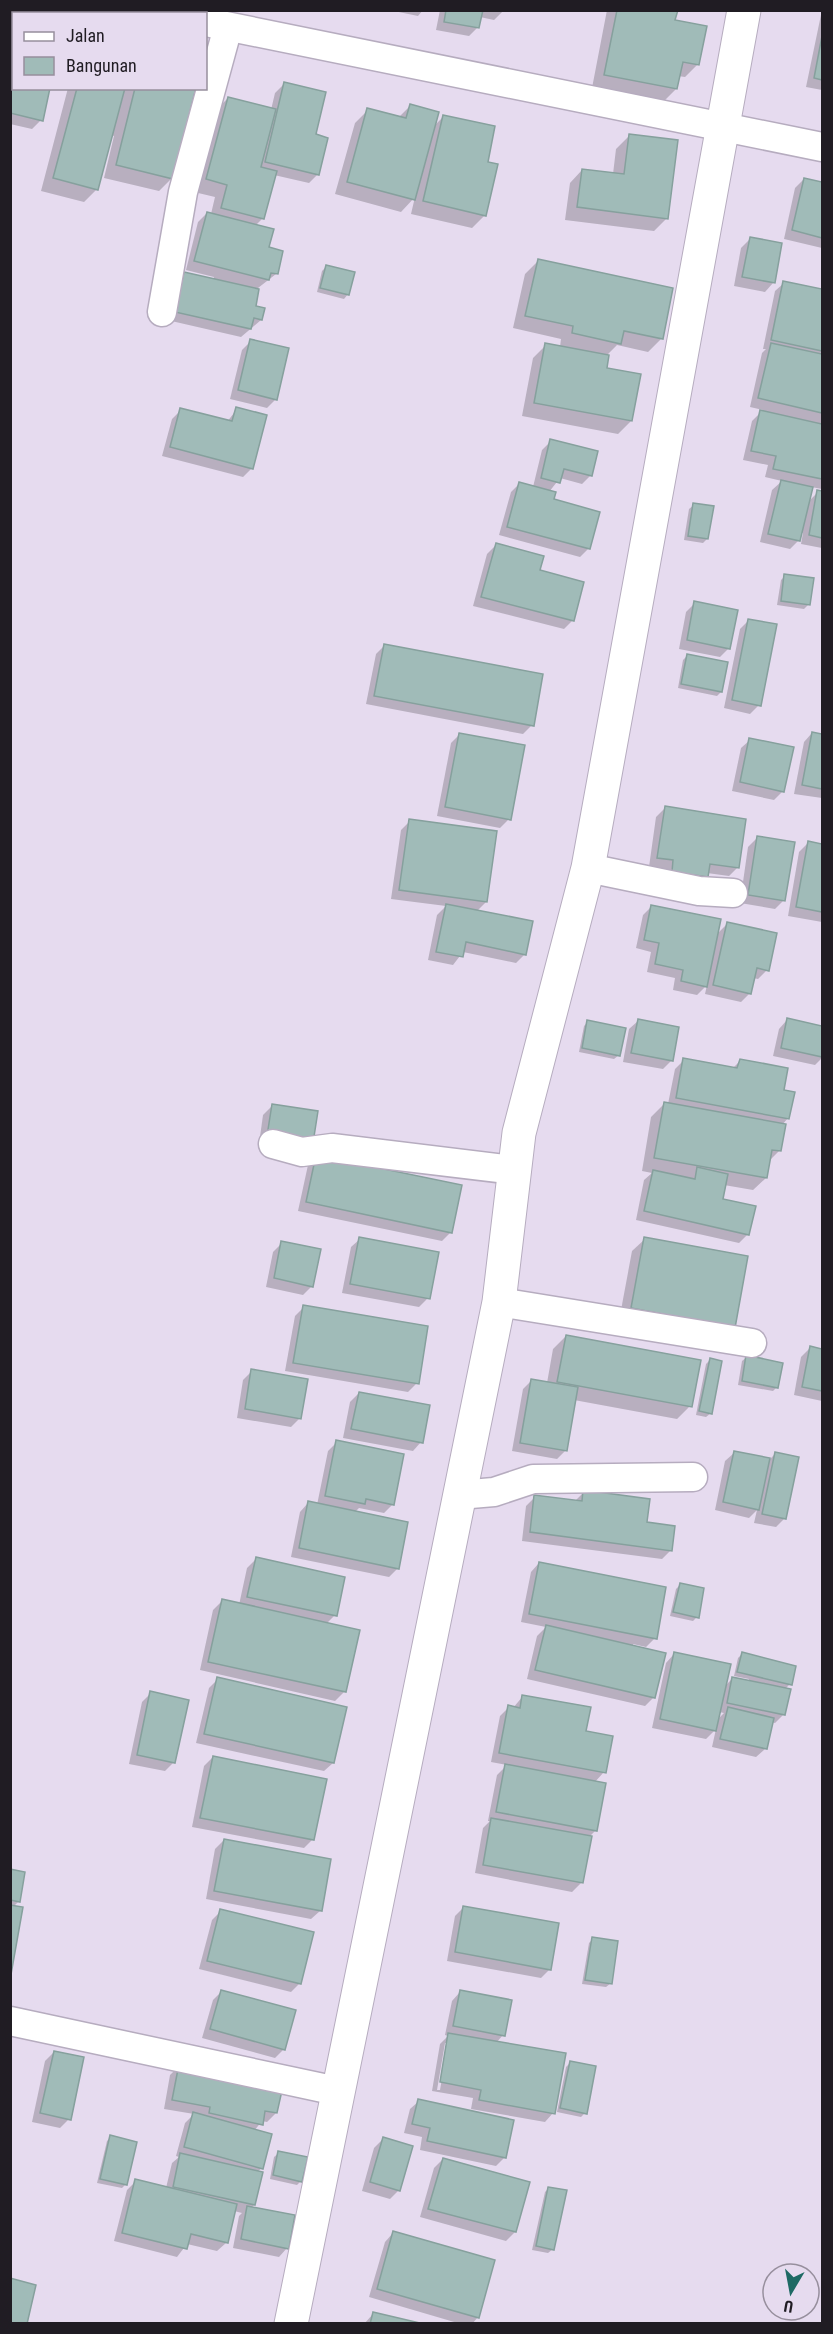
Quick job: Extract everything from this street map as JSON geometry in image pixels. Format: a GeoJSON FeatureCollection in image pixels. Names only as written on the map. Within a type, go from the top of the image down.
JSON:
{"type":"FeatureCollection","features":[{"type":"Feature","properties":{"kind":"street"},"geometry":{"type":"LineString","coordinates":[[291,2324],[499,1302],[519,1133],[588,868],[744,10]]}},
{"type":"Feature","properties":{"kind":"street"},"geometry":{"type":"LineString","coordinates":[[207,74],[217,25],[822,147]]}},
{"type":"Feature","properties":{"kind":"street"},"geometry":{"type":"LineString","coordinates":[[162,312],[204,90]]}},
{"type":"Feature","properties":{"kind":"street"},"geometry":{"type":"LineString","coordinates":[[588,868],[699,891],[734,893]]}},
{"type":"Feature","properties":{"kind":"street"},"geometry":{"type":"LineString","coordinates":[[273,1144],[302,1152],[332,1148],[514,1170]]}},
{"type":"Feature","properties":{"kind":"street"},"geometry":{"type":"LineString","coordinates":[[499,1302],[752,1343]]}},
{"type":"Feature","properties":{"kind":"street"},"geometry":{"type":"LineString","coordinates":[[459,1495],[494,1492],[533,1479],[693,1477]]}},
{"type":"Feature","properties":{"kind":"street"},"geometry":{"type":"LineString","coordinates":[[10,2021],[337,2091]]}},
{"type":"Feature","properties":{"kind":"building"},"geometry":{"type":"Polygon","coordinates":[[[446,10],[483,10],[479,28],[444,22],[446,10]]]}},
{"type":"Feature","properties":{"kind":"building"},"geometry":{"type":"Polygon","coordinates":[[[617,10],[678,10],[675,20],[707,26],[699,65],[683,62],[677,89],[604,75],[617,10]]]}},
{"type":"Feature","properties":{"kind":"building"},"geometry":{"type":"Polygon","coordinates":[[[822,36],[822,80],[814,78],[822,36]]]}},
{"type":"Feature","properties":{"kind":"building"},"geometry":{"type":"Polygon","coordinates":[[[10,44],[12,44],[12,90],[50,90],[43,121],[10,113],[10,44]]]}},
{"type":"Feature","properties":{"kind":"building"},"geometry":{"type":"Polygon","coordinates":[[[284,82],[326,92],[316,134],[328,138],[319,175],[265,162],[284,82]]]}},
{"type":"Feature","properties":{"kind":"building"},"geometry":{"type":"Polygon","coordinates":[[[76,90],[124,90],[98,190],[53,178],[76,90]]]}},
{"type":"Feature","properties":{"kind":"building"},"geometry":{"type":"Polygon","coordinates":[[[135,90],[195,90],[173,179],[116,165],[135,90]]]}},
{"type":"Feature","properties":{"kind":"building"},"geometry":{"type":"Polygon","coordinates":[[[228,97],[276,109],[261,167],[277,171],[264,219],[221,208],[227,185],[206,179],[228,97]]]}},
{"type":"Feature","properties":{"kind":"building"},"geometry":{"type":"Polygon","coordinates":[[[410,104],[439,112],[415,200],[347,182],[367,108],[406,118],[410,104]]]}},
{"type":"Feature","properties":{"kind":"building"},"geometry":{"type":"Polygon","coordinates":[[[443,115],[495,126],[488,162],[498,164],[486,216],[423,201],[443,115]]]}},
{"type":"Feature","properties":{"kind":"building"},"geometry":{"type":"Polygon","coordinates":[[[629,134],[678,140],[668,219],[577,207],[582,169],[624,174],[629,134]]]}},
{"type":"Feature","properties":{"kind":"building"},"geometry":{"type":"Polygon","coordinates":[[[804,178],[822,182],[822,238],[792,230],[804,178]]]}},
{"type":"Feature","properties":{"kind":"building"},"geometry":{"type":"Polygon","coordinates":[[[207,212],[274,229],[269,247],[283,251],[278,274],[271,273],[269,280],[194,261],[207,212]]]}},
{"type":"Feature","properties":{"kind":"building"},"geometry":{"type":"Polygon","coordinates":[[[750,237],[782,243],[775,283],[742,277],[750,237]]]}},
{"type":"Feature","properties":{"kind":"building"},"geometry":{"type":"Polygon","coordinates":[[[538,259],[673,288],[663,339],[624,331],[621,344],[572,333],[573,326],[525,316],[538,259]]]}},
{"type":"Feature","properties":{"kind":"building"},"geometry":{"type":"Polygon","coordinates":[[[326,265],[355,272],[349,295],[320,288],[326,265]]]}},
{"type":"Feature","properties":{"kind":"building"},"geometry":{"type":"Polygon","coordinates":[[[184,272],[259,289],[256,306],[265,308],[262,320],[254,318],[251,329],[175,312],[184,272]]]}},
{"type":"Feature","properties":{"kind":"building"},"geometry":{"type":"Polygon","coordinates":[[[783,281],[822,289],[822,351],[771,340],[783,281]]]}},
{"type":"Feature","properties":{"kind":"building"},"geometry":{"type":"Polygon","coordinates":[[[250,339],[289,348],[277,400],[238,390],[250,339]]]}},
{"type":"Feature","properties":{"kind":"building"},"geometry":{"type":"Polygon","coordinates":[[[545,343],[609,355],[607,368],[641,374],[632,421],[534,403],[545,343]]]}},
{"type":"Feature","properties":{"kind":"building"},"geometry":{"type":"Polygon","coordinates":[[[771,343],[822,354],[822,413],[758,398],[771,343]]]}},
{"type":"Feature","properties":{"kind":"building"},"geometry":{"type":"Polygon","coordinates":[[[236,407],[267,415],[253,469],[170,447],[180,408],[232,421],[236,407]]]}},
{"type":"Feature","properties":{"kind":"building"},"geometry":{"type":"Polygon","coordinates":[[[760,410],[822,424],[822,479],[773,469],[776,456],[751,451],[760,410]]]}},
{"type":"Feature","properties":{"kind":"building"},"geometry":{"type":"Polygon","coordinates":[[[550,439],[598,451],[592,476],[564,469],[560,483],[541,478],[550,439]]]}},
{"type":"Feature","properties":{"kind":"building"},"geometry":{"type":"Polygon","coordinates":[[[781,480],[813,487],[800,541],[768,534],[781,480]]]}},
{"type":"Feature","properties":{"kind":"building"},"geometry":{"type":"Polygon","coordinates":[[[519,482],[556,492],[554,499],[600,512],[590,549],[507,527],[519,482]]]}},
{"type":"Feature","properties":{"kind":"building"},"geometry":{"type":"Polygon","coordinates":[[[817,490],[822,491],[822,538],[809,535],[817,490]]]}},
{"type":"Feature","properties":{"kind":"building"},"geometry":{"type":"Polygon","coordinates":[[[693,503],[714,506],[708,539],[688,536],[693,503]]]}},
{"type":"Feature","properties":{"kind":"building"},"geometry":{"type":"Polygon","coordinates":[[[496,543],[544,556],[540,570],[584,582],[574,621],[481,597],[496,543]]]}},
{"type":"Feature","properties":{"kind":"building"},"geometry":{"type":"Polygon","coordinates":[[[784,574],[814,578],[810,605],[781,601],[784,574]]]}},
{"type":"Feature","properties":{"kind":"building"},"geometry":{"type":"Polygon","coordinates":[[[694,601],[738,610],[730,649],[687,640],[694,601]]]}},
{"type":"Feature","properties":{"kind":"building"},"geometry":{"type":"Polygon","coordinates":[[[748,619],[777,624],[761,706],[732,700],[748,619]]]}},
{"type":"Feature","properties":{"kind":"building"},"geometry":{"type":"Polygon","coordinates":[[[384,644],[543,674],[534,726],[374,696],[384,644]]]}},
{"type":"Feature","properties":{"kind":"building"},"geometry":{"type":"Polygon","coordinates":[[[687,654],[728,662],[722,692],[681,684],[687,654]]]}},
{"type":"Feature","properties":{"kind":"building"},"geometry":{"type":"Polygon","coordinates":[[[812,732],[822,734],[822,789],[802,785],[812,732]]]}},
{"type":"Feature","properties":{"kind":"building"},"geometry":{"type":"Polygon","coordinates":[[[459,733],[525,745],[511,820],[445,807],[459,733]]]}},
{"type":"Feature","properties":{"kind":"building"},"geometry":{"type":"Polygon","coordinates":[[[749,738],[794,747],[784,792],[740,782],[749,738]]]}},
{"type":"Feature","properties":{"kind":"building"},"geometry":{"type":"Polygon","coordinates":[[[665,806],[746,819],[739,868],[710,864],[708,877],[672,872],[673,860],[657,858],[665,806]]]}},
{"type":"Feature","properties":{"kind":"building"},"geometry":{"type":"Polygon","coordinates":[[[409,819],[497,831],[487,902],[399,890],[409,819]]]}},
{"type":"Feature","properties":{"kind":"building"},"geometry":{"type":"Polygon","coordinates":[[[757,836],[795,842],[785,901],[748,895],[757,836]]]}},
{"type":"Feature","properties":{"kind":"building"},"geometry":{"type":"Polygon","coordinates":[[[808,841],[822,844],[822,912],[796,907],[808,841]]]}},
{"type":"Feature","properties":{"kind":"building"},"geometry":{"type":"Polygon","coordinates":[[[446,904],[533,921],[526,955],[466,942],[463,957],[436,952],[446,904]]]}},
{"type":"Feature","properties":{"kind":"building"},"geometry":{"type":"Polygon","coordinates":[[[651,905],[721,919],[707,987],[681,981],[683,970],[655,964],[659,943],[644,940],[651,905]]]}},
{"type":"Feature","properties":{"kind":"building"},"geometry":{"type":"Polygon","coordinates":[[[727,922],[777,933],[769,971],[757,968],[751,994],[713,985],[727,922]]]}},
{"type":"Feature","properties":{"kind":"building"},"geometry":{"type":"Polygon","coordinates":[[[787,1018],[822,1026],[822,1057],[781,1048],[787,1018]]]}},
{"type":"Feature","properties":{"kind":"building"},"geometry":{"type":"Polygon","coordinates":[[[638,1019],[679,1027],[673,1061],[631,1053],[638,1019]]]}},
{"type":"Feature","properties":{"kind":"building"},"geometry":{"type":"Polygon","coordinates":[[[587,1020],[626,1028],[620,1056],[582,1048],[587,1020]]]}},
{"type":"Feature","properties":{"kind":"building"},"geometry":{"type":"Polygon","coordinates":[[[683,1058],[737,1068],[740,1059],[788,1068],[784,1090],[795,1092],[789,1119],[676,1098],[683,1058]]]}},
{"type":"Feature","properties":{"kind":"building"},"geometry":{"type":"Polygon","coordinates":[[[664,1102],[786,1124],[781,1151],[772,1150],[767,1178],[654,1158],[664,1102]]]}},
{"type":"Feature","properties":{"kind":"building"},"geometry":{"type":"Polygon","coordinates":[[[272,1104],[318,1111],[313,1143],[267,1136],[272,1104]]]}},
{"type":"Feature","properties":{"kind":"building"},"geometry":{"type":"Polygon","coordinates":[[[316,1155],[462,1185],[452,1233],[306,1202],[316,1155]]]}},
{"type":"Feature","properties":{"kind":"building"},"geometry":{"type":"Polygon","coordinates":[[[697,1167],[728,1174],[723,1199],[756,1206],[749,1235],[644,1211],[653,1170],[695,1179],[697,1167]]]}},
{"type":"Feature","properties":{"kind":"building"},"geometry":{"type":"Polygon","coordinates":[[[359,1237],[439,1252],[430,1299],[350,1284],[359,1237]]]}},
{"type":"Feature","properties":{"kind":"building"},"geometry":{"type":"Polygon","coordinates":[[[644,1237],[748,1256],[735,1328],[631,1308],[644,1237]]]}},
{"type":"Feature","properties":{"kind":"building"},"geometry":{"type":"Polygon","coordinates":[[[281,1241],[321,1249],[313,1287],[274,1278],[281,1241]]]}},
{"type":"Feature","properties":{"kind":"building"},"geometry":{"type":"Polygon","coordinates":[[[303,1305],[428,1326],[419,1384],[293,1363],[303,1305]]]}},
{"type":"Feature","properties":{"kind":"building"},"geometry":{"type":"Polygon","coordinates":[[[566,1335],[701,1360],[692,1407],[557,1382],[566,1335]]]}},
{"type":"Feature","properties":{"kind":"building"},"geometry":{"type":"Polygon","coordinates":[[[810,1346],[822,1349],[822,1391],[802,1387],[810,1346]]]}},
{"type":"Feature","properties":{"kind":"building"},"geometry":{"type":"Polygon","coordinates":[[[746,1355],[783,1363],[778,1388],[742,1381],[746,1355]]]}},
{"type":"Feature","properties":{"kind":"building"},"geometry":{"type":"Polygon","coordinates":[[[710,1358],[722,1361],[712,1414],[699,1411],[710,1358]]]}},
{"type":"Feature","properties":{"kind":"building"},"geometry":{"type":"Polygon","coordinates":[[[251,1369],[308,1379],[301,1419],[245,1409],[251,1369]]]}},
{"type":"Feature","properties":{"kind":"building"},"geometry":{"type":"Polygon","coordinates":[[[531,1379],[578,1387],[567,1451],[520,1443],[531,1379]]]}},
{"type":"Feature","properties":{"kind":"building"},"geometry":{"type":"Polygon","coordinates":[[[359,1392],[430,1405],[423,1443],[351,1429],[359,1392]]]}},
{"type":"Feature","properties":{"kind":"building"},"geometry":{"type":"Polygon","coordinates":[[[336,1440],[404,1454],[394,1505],[366,1499],[365,1504],[325,1496],[336,1440]]]}},
{"type":"Feature","properties":{"kind":"building"},"geometry":{"type":"Polygon","coordinates":[[[734,1451],[770,1458],[759,1510],[723,1502],[734,1451]]]}},
{"type":"Feature","properties":{"kind":"building"},"geometry":{"type":"Polygon","coordinates":[[[775,1452],[799,1457],[786,1519],[762,1514],[775,1452]]]}},
{"type":"Feature","properties":{"kind":"building"},"geometry":{"type":"Polygon","coordinates":[[[583,1490],[650,1499],[647,1522],[675,1526],[672,1551],[530,1532],[534,1495],[582,1501],[583,1490]]]}},
{"type":"Feature","properties":{"kind":"building"},"geometry":{"type":"Polygon","coordinates":[[[308,1501],[408,1522],[399,1569],[299,1548],[308,1501]]]}},
{"type":"Feature","properties":{"kind":"building"},"geometry":{"type":"Polygon","coordinates":[[[256,1557],[345,1577],[337,1616],[247,1597],[256,1557]]]}},
{"type":"Feature","properties":{"kind":"building"},"geometry":{"type":"Polygon","coordinates":[[[539,1562],[666,1587],[657,1639],[529,1614],[539,1562]]]}},
{"type":"Feature","properties":{"kind":"building"},"geometry":{"type":"Polygon","coordinates":[[[680,1583],[704,1588],[699,1618],[673,1612],[680,1583]]]}},
{"type":"Feature","properties":{"kind":"building"},"geometry":{"type":"Polygon","coordinates":[[[222,1599],[360,1630],[346,1692],[208,1662],[222,1599]]]}},
{"type":"Feature","properties":{"kind":"building"},"geometry":{"type":"Polygon","coordinates":[[[546,1625],[666,1653],[655,1698],[535,1670],[546,1625]]]}},
{"type":"Feature","properties":{"kind":"building"},"geometry":{"type":"Polygon","coordinates":[[[674,1652],[731,1664],[716,1731],[660,1719],[674,1652]]]}},
{"type":"Feature","properties":{"kind":"building"},"geometry":{"type":"Polygon","coordinates":[[[742,1652],[796,1666],[792,1685],[737,1672],[742,1652]]]}},
{"type":"Feature","properties":{"kind":"building"},"geometry":{"type":"Polygon","coordinates":[[[217,1677],[347,1707],[334,1763],[204,1734],[217,1677]]]}},
{"type":"Feature","properties":{"kind":"building"},"geometry":{"type":"Polygon","coordinates":[[[732,1677],[791,1689],[785,1715],[727,1703],[732,1677]]]}},
{"type":"Feature","properties":{"kind":"building"},"geometry":{"type":"Polygon","coordinates":[[[150,1691],[189,1700],[175,1763],[137,1755],[150,1691]]]}},
{"type":"Feature","properties":{"kind":"building"},"geometry":{"type":"Polygon","coordinates":[[[522,1695],[591,1707],[586,1731],[613,1736],[606,1773],[499,1753],[508,1705],[520,1708],[522,1695]]]}},
{"type":"Feature","properties":{"kind":"building"},"geometry":{"type":"Polygon","coordinates":[[[728,1707],[774,1718],[767,1749],[720,1739],[728,1707]]]}},
{"type":"Feature","properties":{"kind":"building"},"geometry":{"type":"Polygon","coordinates":[[[213,1756],[327,1779],[314,1840],[200,1818],[213,1756]]]}},
{"type":"Feature","properties":{"kind":"building"},"geometry":{"type":"Polygon","coordinates":[[[505,1764],[606,1783],[597,1831],[496,1812],[505,1764]]]}},
{"type":"Feature","properties":{"kind":"building"},"geometry":{"type":"Polygon","coordinates":[[[491,1818],[592,1836],[583,1883],[483,1865],[491,1818]]]}},
{"type":"Feature","properties":{"kind":"building"},"geometry":{"type":"Polygon","coordinates":[[[224,1839],[331,1859],[322,1911],[214,1891],[224,1839]]]}},
{"type":"Feature","properties":{"kind":"building"},"geometry":{"type":"Polygon","coordinates":[[[10,1869],[25,1872],[20,1902],[10,1900],[10,1869]]]}},
{"type":"Feature","properties":{"kind":"building"},"geometry":{"type":"Polygon","coordinates":[[[10,1905],[23,1907],[10,1980],[10,1905]]]}},
{"type":"Feature","properties":{"kind":"building"},"geometry":{"type":"Polygon","coordinates":[[[463,1906],[559,1923],[551,1970],[455,1952],[463,1906]]]}},
{"type":"Feature","properties":{"kind":"building"},"geometry":{"type":"Polygon","coordinates":[[[220,1909],[314,1932],[301,1984],[207,1961],[220,1909]]]}},
{"type":"Feature","properties":{"kind":"building"},"geometry":{"type":"Polygon","coordinates":[[[592,1937],[618,1941],[612,1984],[585,1980],[592,1937]]]}},
{"type":"Feature","properties":{"kind":"building"},"geometry":{"type":"Polygon","coordinates":[[[221,1990],[296,2010],[285,2050],[210,2029],[221,1990]]]}},
{"type":"Feature","properties":{"kind":"building"},"geometry":{"type":"Polygon","coordinates":[[[460,1990],[512,2000],[505,2036],[453,2026],[460,1990]]]}},
{"type":"Feature","properties":{"kind":"building"},"geometry":{"type":"Polygon","coordinates":[[[448,2033],[566,2053],[555,2114],[479,2100],[481,2090],[440,2082],[448,2033]]]}},
{"type":"Feature","properties":{"kind":"building"},"geometry":{"type":"Polygon","coordinates":[[[54,2051],[84,2057],[71,2120],[40,2113],[54,2051]]]}},
{"type":"Feature","properties":{"kind":"building"},"geometry":{"type":"Polygon","coordinates":[[[570,2061],[596,2066],[587,2114],[560,2108],[570,2061]]]}},
{"type":"Feature","properties":{"kind":"building"},"geometry":{"type":"Polygon","coordinates":[[[179,2064],[283,2086],[277,2113],[265,2111],[263,2125],[209,2113],[210,2107],[172,2100],[179,2064]]]}},
{"type":"Feature","properties":{"kind":"building"},"geometry":{"type":"Polygon","coordinates":[[[418,2099],[514,2120],[506,2158],[427,2141],[430,2128],[412,2124],[418,2099]]]}},
{"type":"Feature","properties":{"kind":"building"},"geometry":{"type":"Polygon","coordinates":[[[193,2112],[272,2134],[263,2169],[184,2147],[193,2112]]]}},
{"type":"Feature","properties":{"kind":"building"},"geometry":{"type":"Polygon","coordinates":[[[110,2135],[137,2142],[127,2185],[100,2179],[110,2135]]]}},
{"type":"Feature","properties":{"kind":"building"},"geometry":{"type":"Polygon","coordinates":[[[383,2137],[413,2146],[400,2191],[370,2182],[383,2137]]]}},
{"type":"Feature","properties":{"kind":"building"},"geometry":{"type":"Polygon","coordinates":[[[278,2151],[308,2157],[302,2182],[273,2175],[278,2151]]]}},
{"type":"Feature","properties":{"kind":"building"},"geometry":{"type":"Polygon","coordinates":[[[180,2153],[263,2172],[255,2205],[173,2187],[180,2153]]]}},
{"type":"Feature","properties":{"kind":"building"},"geometry":{"type":"Polygon","coordinates":[[[443,2158],[530,2182],[516,2232],[428,2209],[443,2158]]]}},
{"type":"Feature","properties":{"kind":"building"},"geometry":{"type":"Polygon","coordinates":[[[135,2179],[237,2204],[228,2243],[191,2234],[187,2249],[122,2233],[135,2179]]]}},
{"type":"Feature","properties":{"kind":"building"},"geometry":{"type":"Polygon","coordinates":[[[548,2187],[567,2190],[554,2250],[536,2246],[548,2187]]]}},
{"type":"Feature","properties":{"kind":"building"},"geometry":{"type":"Polygon","coordinates":[[[247,2206],[295,2215],[289,2249],[241,2239],[247,2206]]]}},
{"type":"Feature","properties":{"kind":"building"},"geometry":{"type":"Polygon","coordinates":[[[393,2231],[495,2260],[479,2318],[377,2289],[393,2231]]]}},
{"type":"Feature","properties":{"kind":"building"},"geometry":{"type":"Polygon","coordinates":[[[10,2278],[36,2285],[27,2324],[10,2324],[10,2278]]]}},
{"type":"Feature","properties":{"kind":"building"},"geometry":{"type":"Polygon","coordinates":[[[373,2312],[424,2324],[370,2324],[373,2312]]]}}]}
